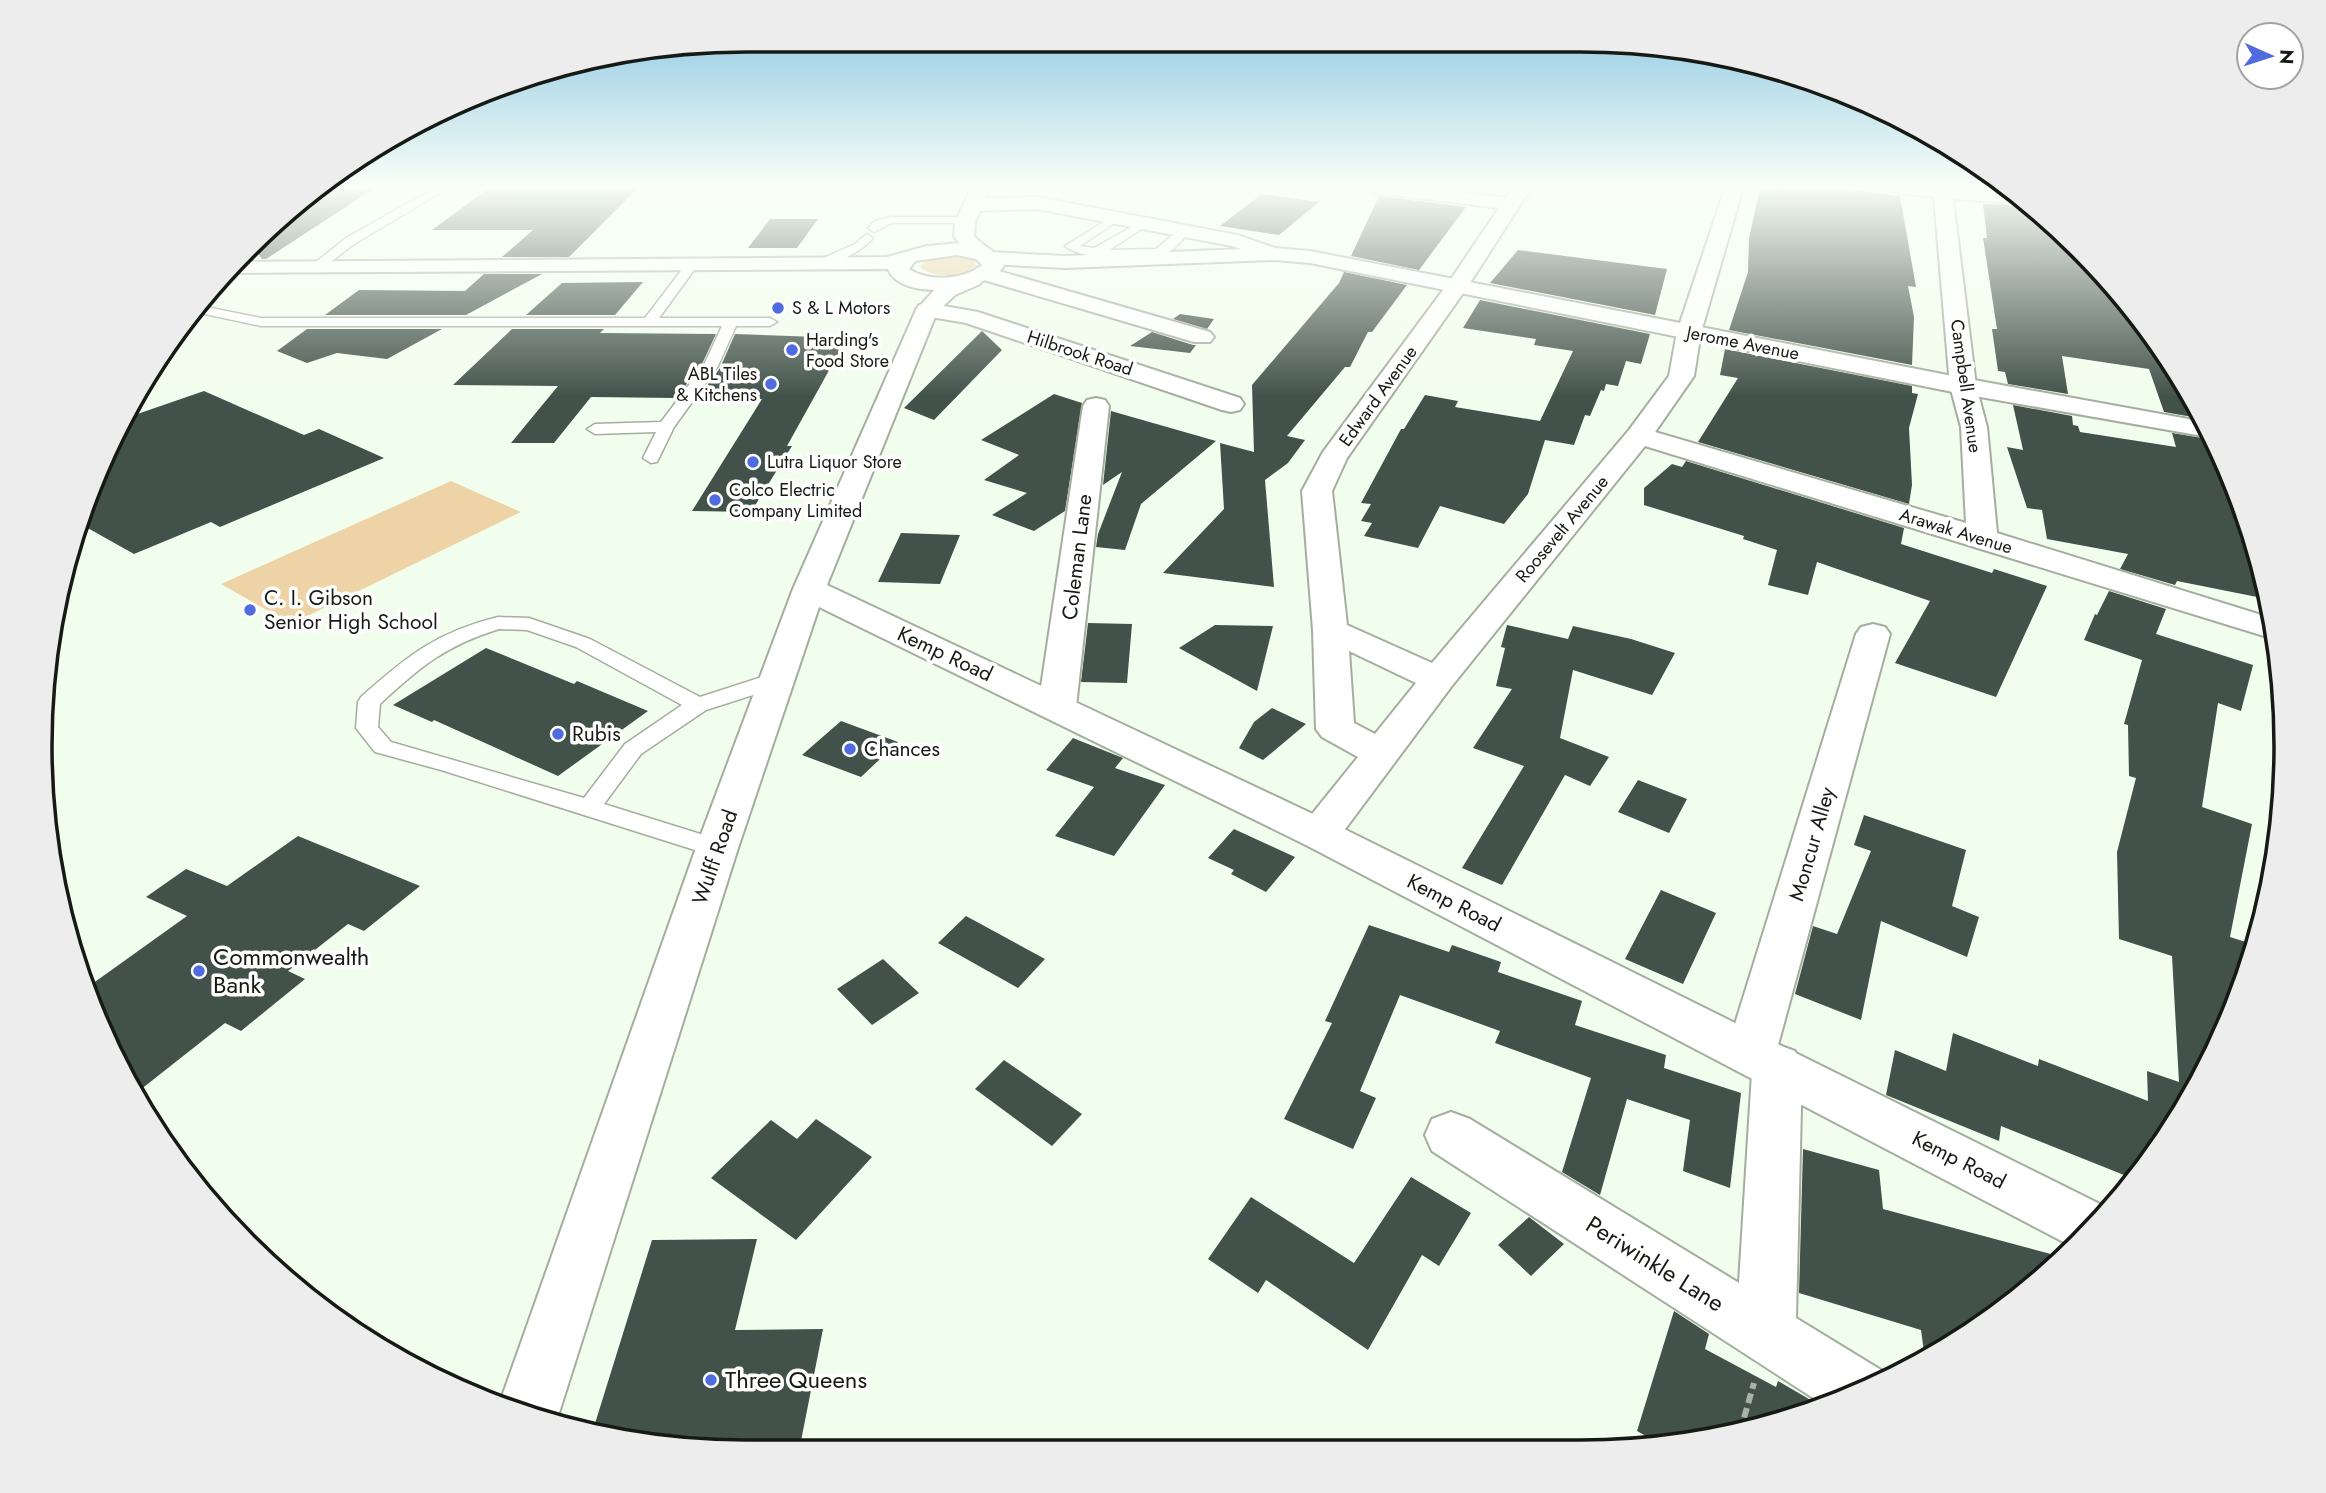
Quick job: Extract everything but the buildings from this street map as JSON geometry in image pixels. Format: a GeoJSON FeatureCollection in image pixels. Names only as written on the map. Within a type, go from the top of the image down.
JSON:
{"type":"FeatureCollection","features":[{"type":"Feature","properties":{"kind":"street"},"geometry":{"type":"LineString","coordinates":[[907,266],[920,258]]}},
{"type":"Feature","properties":{"kind":"street"},"geometry":{"type":"LineString","coordinates":[[240,273],[860,270],[907,266],[931,258]]}},
{"type":"Feature","properties":{"kind":"street"},"geometry":{"type":"LineString","coordinates":[[970,258],[984,267],[1202,337]]}},
{"type":"Feature","properties":{"kind":"street"},"geometry":{"type":"LineString","coordinates":[[977,258],[984,267]]}},
{"type":"Feature","properties":{"kind":"street","name":"Jerome Avenue"},"geometry":{"type":"LineString","coordinates":[[984,267],[1178,258]]}},
{"type":"Feature","properties":{"kind":"street","name":"Jerome Avenue"},"geometry":{"type":"LineString","coordinates":[[1313,258],[1963,386],[2196,428]]}},
{"type":"Feature","properties":{"kind":"street","name":"Edward Avenue"},"geometry":{"type":"LineString","coordinates":[[1381,753],[1335,729],[1330,630],[1317,491],[1333,458],[1476,258]]}},
{"type":"Feature","properties":{"kind":"street","name":"Roosevelt Avenue"},"geometry":{"type":"LineString","coordinates":[[1319,834],[1438,679],[1639,436],[1681,376],[1689,332],[1712,258]]}},
{"type":"Feature","properties":{"kind":"street","name":"Campbell Avenue"},"geometry":{"type":"LineString","coordinates":[[1950,258],[1963,386],[1974,427],[1982,538]]}},
{"type":"Feature","properties":{"kind":"street"},"geometry":{"type":"LineString","coordinates":[[245,268],[883,263],[907,266],[943,283],[984,267]]}},
{"type":"Feature","properties":{"kind":"street"},"geometry":{"type":"LineString","coordinates":[[907,266],[923,292],[927,310]]}},
{"type":"Feature","properties":{"kind":"street","name":"Wulff Road"},"geometry":{"type":"LineString","coordinates":[[530,1406],[717,848],[809,589],[927,310],[947,290],[984,267]]}},
{"type":"Feature","properties":{"kind":"street","name":"Hilbrook Road"},"geometry":{"type":"LineString","coordinates":[[927,310],[970,317],[1231,404]]}},
{"type":"Feature","properties":{"kind":"street","name":"Coleman Lane"},"geometry":{"type":"LineString","coordinates":[[1057,707],[1096,406]]}},
{"type":"Feature","properties":{"kind":"street","name":"Arawak Avenue"},"geometry":{"type":"LineString","coordinates":[[1639,436],[1982,538],[2263,626]]}},
{"type":"Feature","properties":{"kind":"street","name":"Kemp Road"},"geometry":{"type":"LineString","coordinates":[[809,589],[1319,834],[2083,1224]]}},
{"type":"Feature","properties":{"kind":"street"},"geometry":{"type":"LineString","coordinates":[[1330,630],[1438,679]]}},
{"type":"Feature","properties":{"kind":"street","name":"Moncur Alley"},"geometry":{"type":"LineString","coordinates":[[1766,1335],[1764,1059],[1873,634]]}},
{"type":"Feature","properties":{"kind":"street","name":"Periwinkle Lane"},"geometry":{"type":"LineString","coordinates":[[1451,1135],[1849,1386]]}},
{"type":"Feature","properties":{"kind":"lane"},"geometry":{"type":"LineString","coordinates":[[316,267],[328,258]]}},
{"type":"Feature","properties":{"kind":"lane"},"geometry":{"type":"LineString","coordinates":[[816,264],[832,258]]}},
{"type":"Feature","properties":{"kind":"lane"},"geometry":{"type":"LineString","coordinates":[[648,323],[688,270]]}},
{"type":"Feature","properties":{"kind":"lane"},"geometry":{"type":"LineString","coordinates":[[207,311],[261,322],[770,322]]}},
{"type":"Feature","properties":{"kind":"lane"},"geometry":{"type":"LineString","coordinates":[[651,458],[666,427],[711,366],[730,323]]}},
{"type":"Feature","properties":{"kind":"lane"},"geometry":{"type":"LineString","coordinates":[[595,429],[666,427]]}},
{"type":"Feature","properties":{"kind":"lane"},"geometry":{"type":"LineString","coordinates":[[698,705],[583,643],[529,624],[498,623],[460,635],[414,661],[369,702],[367,728],[383,747],[448,764],[717,848]]}},
{"type":"Feature","properties":{"kind":"lane"},"geometry":{"type":"LineString","coordinates":[[589,808],[633,749],[698,705],[779,679]]}},
{"type":"Feature","properties":{"kind":"shaded area"},"geometry":{"type":"Polygon","coordinates":[[[966,258],[974,259],[976,266],[956,274],[940,275],[920,267],[928,259],[966,258]]]}},
{"type":"Feature","properties":{"kind":"shaded area"},"geometry":{"type":"Polygon","coordinates":[[[451,481],[521,512],[291,624],[221,584],[451,481]]]}},
{"type":"Feature","properties":{"kind":"place","name":"S & L Motors"},"geometry":{"type":"Point","coordinates":[778,308]}},
{"type":"Feature","properties":{"kind":"place","name":"Harding's Food Store"},"geometry":{"type":"Point","coordinates":[792,350]}},
{"type":"Feature","properties":{"kind":"place","name":"ABL Tiles & Kitchens"},"geometry":{"type":"Point","coordinates":[771,384]}},
{"type":"Feature","properties":{"kind":"place","name":"Lutra Liquor Store"},"geometry":{"type":"Point","coordinates":[753,462]}},
{"type":"Feature","properties":{"kind":"place","name":"Colco Electric Company Limited"},"geometry":{"type":"Point","coordinates":[715,500]}},
{"type":"Feature","properties":{"kind":"place","name":"C. I. Gibson Senior High School"},"geometry":{"type":"Point","coordinates":[250,610]}},
{"type":"Feature","properties":{"kind":"place","name":"Rubis"},"geometry":{"type":"Point","coordinates":[558,734]}},
{"type":"Feature","properties":{"kind":"place","name":"Chances"},"geometry":{"type":"Point","coordinates":[850,749]}},
{"type":"Feature","properties":{"kind":"place","name":"Commonwealth Bank"},"geometry":{"type":"Point","coordinates":[199,971]}},
{"type":"Feature","properties":{"kind":"place","name":"Three Queens"},"geometry":{"type":"Point","coordinates":[711,1380]}}]}
